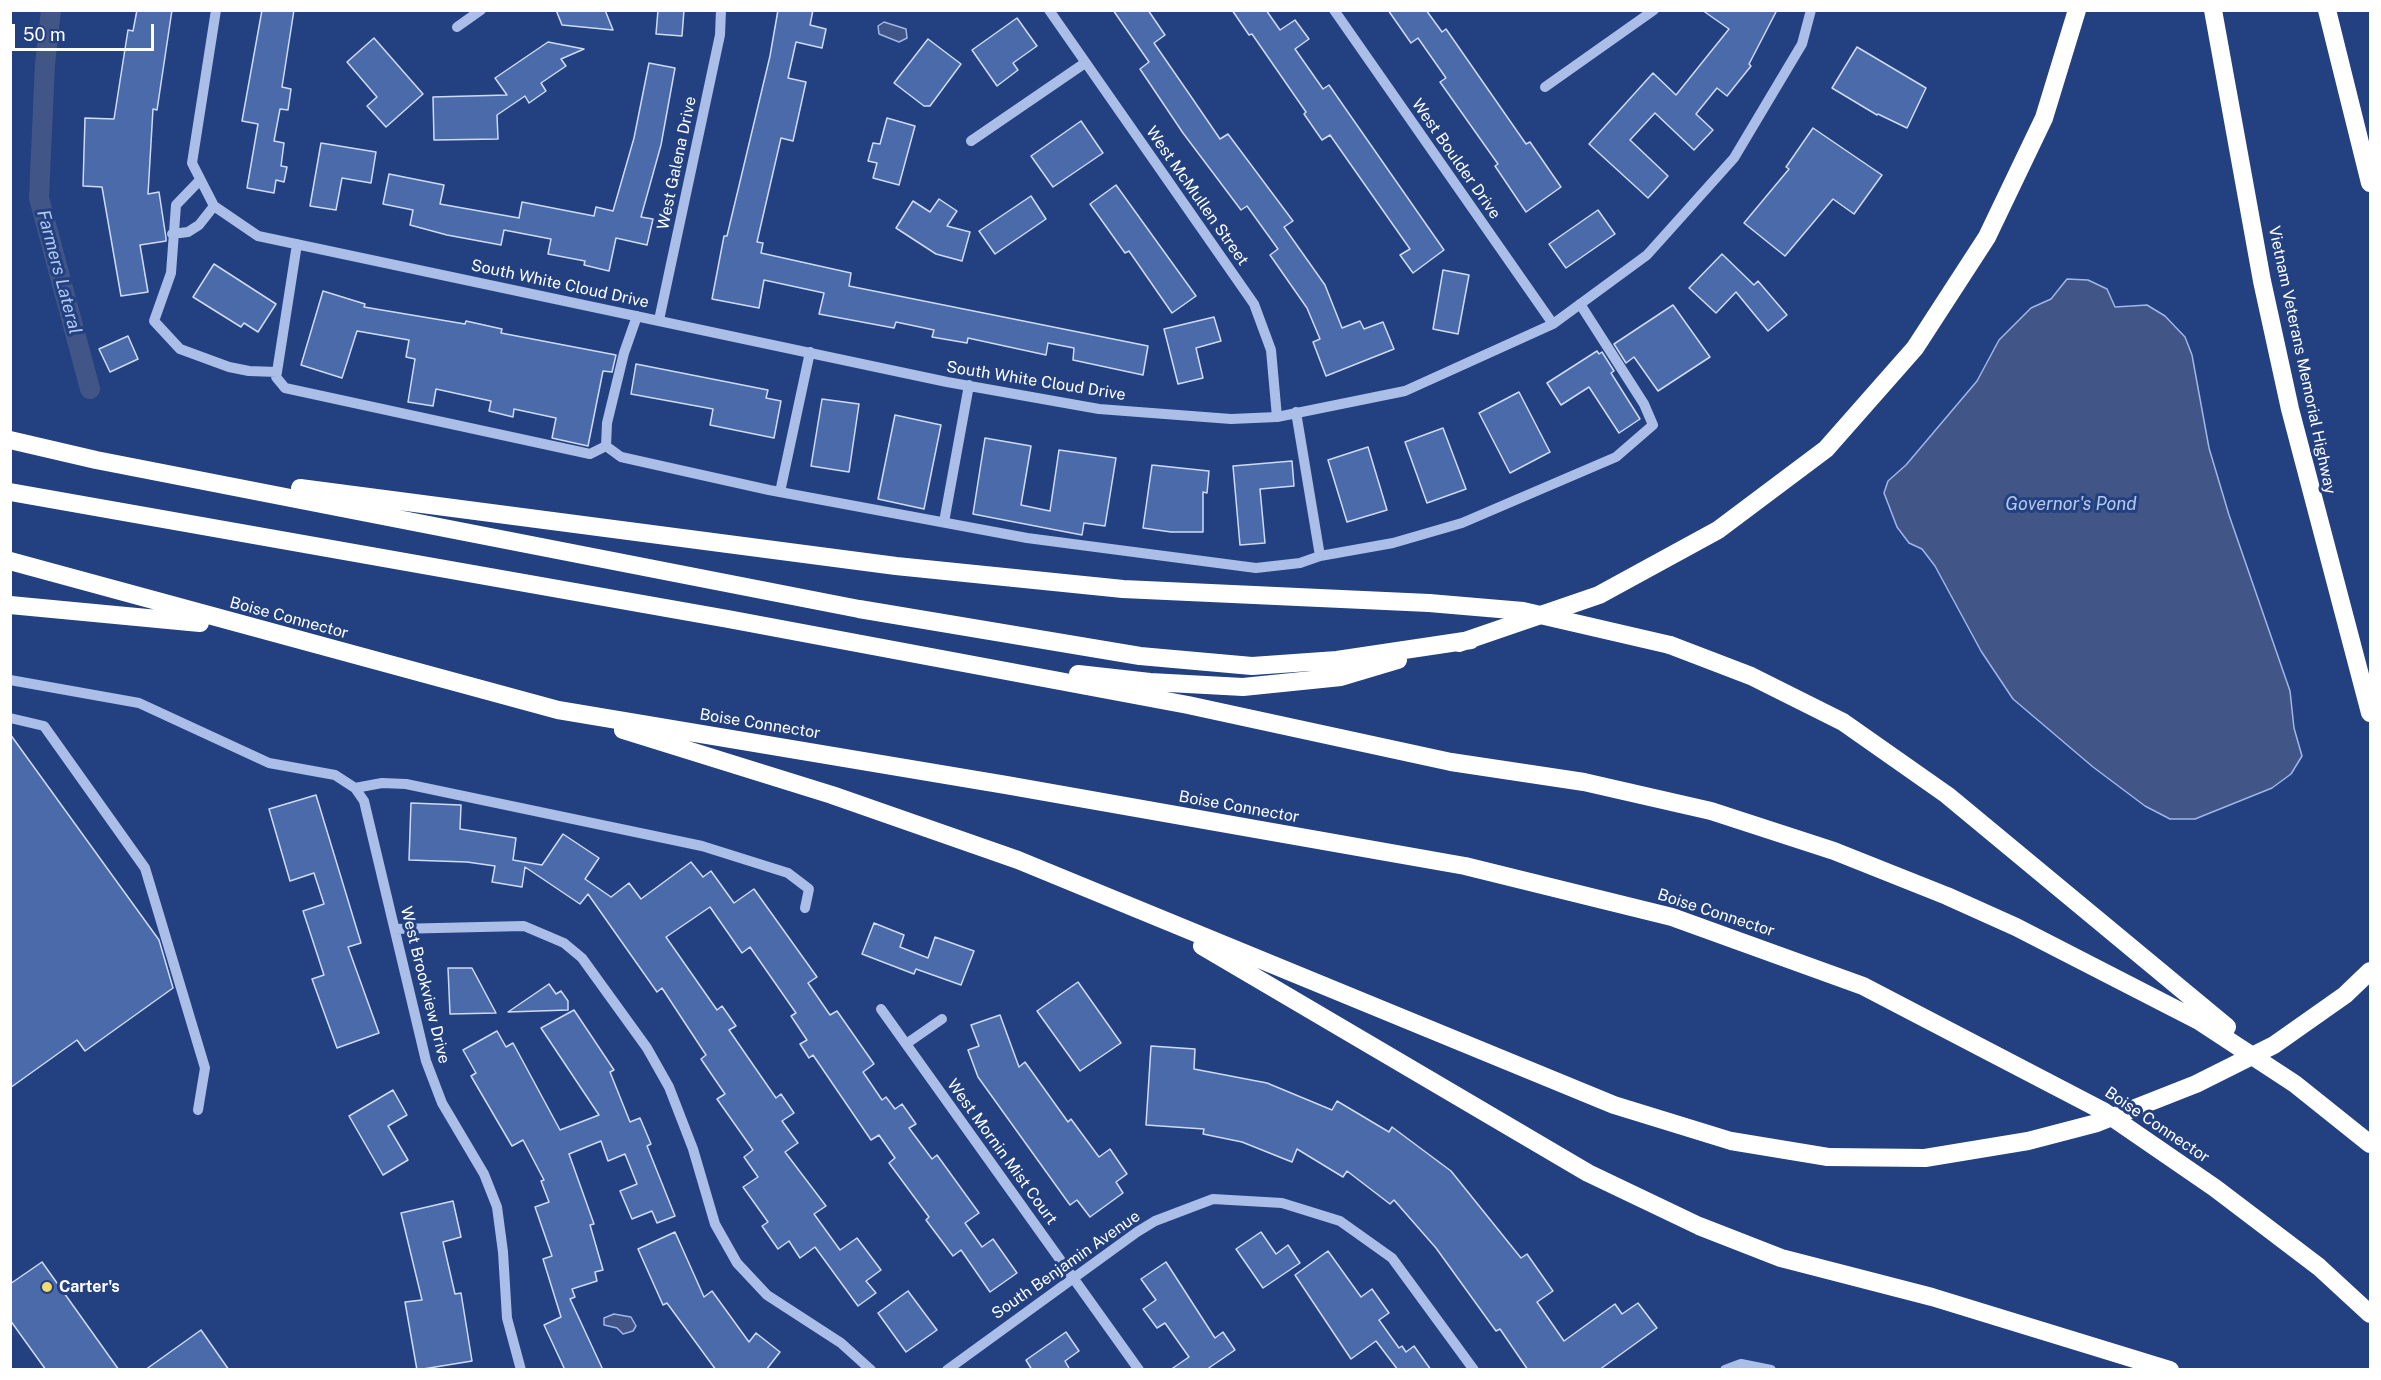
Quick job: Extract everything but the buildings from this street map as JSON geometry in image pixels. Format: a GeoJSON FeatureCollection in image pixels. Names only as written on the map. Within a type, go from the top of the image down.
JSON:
{"type":"FeatureCollection","features":[{"type":"Feature","properties":{"kind":"highway"},"geometry":{"type":"LineString","coordinates":[[927,657],[1150,682],[1242,687],[1341,676],[1471,640],[1599,595],[1718,530],[1827,449],[1915,348],[1987,237],[2044,118],[2077,10]]}},
{"type":"Feature","properties":{"kind":"highway","name":"Vietnam Veterans Memorial Highway"},"geometry":{"type":"LineString","coordinates":[[2213,10],[2262,281],[2322,536],[2370,713]]}},
{"type":"Feature","properties":{"kind":"highway"},"geometry":{"type":"LineString","coordinates":[[2327,10],[2370,183]]}},
{"type":"Feature","properties":{"kind":"highway"},"geometry":{"type":"LineString","coordinates":[[10,440],[96,460],[859,609],[1140,656],[1252,666],[1337,660],[1471,640]]}},
{"type":"Feature","properties":{"kind":"highway"},"geometry":{"type":"LineString","coordinates":[[96,460],[476,513],[896,566],[1123,589],[1429,603],[1523,611],[1670,645],[1751,676],[1843,722],[1938,788],[2370,1144]]}},
{"type":"Feature","properties":{"kind":"highway"},"geometry":{"type":"LineString","coordinates":[[10,492],[1188,705],[1451,762],[1584,782],[1711,811],[1834,851],[2016,927],[2199,1021],[2295,1084]]}},
{"type":"Feature","properties":{"kind":"highway","name":"Boise Connector"},"geometry":{"type":"LineString","coordinates":[[10,561],[245,627],[558,710],[994,783],[1466,866],[1672,917],[1863,986],[2103,1111],[2215,1188],[2319,1268],[2370,1314]]}},
{"type":"Feature","properties":{"kind":"highway"},"geometry":{"type":"LineString","coordinates":[[10,605],[245,627]]}},
{"type":"Feature","properties":{"kind":"highway"},"geometry":{"type":"LineString","coordinates":[[558,710],[854,803],[1018,860],[1614,1105],[1731,1141],[1828,1157],[1925,1158],[2028,1141],[2097,1123],[2196,1084],[2274,1045],[2345,995],[2370,970]]}},
{"type":"Feature","properties":{"kind":"highway"},"geometry":{"type":"LineString","coordinates":[[1144,912],[1588,1173],[1699,1227],[1781,1258],[1932,1297],[2170,1370]]}},
{"type":"Feature","properties":{"kind":"street"},"geometry":{"type":"LineString","coordinates":[[172,234],[188,232],[199,225],[214,206],[192,163],[216,10]]}},
{"type":"Feature","properties":{"kind":"street"},"geometry":{"type":"LineString","coordinates":[[457,27],[481,10]]}},
{"type":"Feature","properties":{"kind":"street","name":"West Galena Drive"},"geometry":{"type":"LineString","coordinates":[[659,320],[720,35],[721,10]]}},
{"type":"Feature","properties":{"kind":"street","name":"West McMullen Street"},"geometry":{"type":"LineString","coordinates":[[1049,10],[1254,304],[1270,350],[1277,417]]}},
{"type":"Feature","properties":{"kind":"street","name":"West Boulder Drive"},"geometry":{"type":"LineString","coordinates":[[1334,10],[1553,324]]}},
{"type":"Feature","properties":{"kind":"street"},"geometry":{"type":"LineString","coordinates":[[1545,87],[1654,10]]}},
{"type":"Feature","properties":{"kind":"street","name":"South White Cloud Drive"},"geometry":{"type":"LineString","coordinates":[[214,206],[258,236],[969,385],[1098,409],[1231,419],[1277,417],[1406,391],[1553,324],[1647,255],[1734,158],[1802,44],[1811,10]]}},
{"type":"Feature","properties":{"kind":"street"},"geometry":{"type":"LineString","coordinates":[[971,141],[1085,63]]}},
{"type":"Feature","properties":{"kind":"street"},"geometry":{"type":"LineString","coordinates":[[200,180],[176,205],[172,234],[171,273],[154,321],[180,349],[229,367],[249,371],[276,372]]}},
{"type":"Feature","properties":{"kind":"street"},"geometry":{"type":"LineString","coordinates":[[297,244],[276,372],[276,377],[285,388],[590,454],[606,446]]}},
{"type":"Feature","properties":{"kind":"street"},"geometry":{"type":"LineString","coordinates":[[606,446],[621,457],[780,492],[1027,538],[1256,568],[1300,563],[1320,556],[1393,543],[1462,523],[1616,457],[1653,425],[1644,404],[1580,304]]}},
{"type":"Feature","properties":{"kind":"street"},"geometry":{"type":"LineString","coordinates":[[606,446],[607,423],[624,353],[637,316]]}},
{"type":"Feature","properties":{"kind":"street"},"geometry":{"type":"LineString","coordinates":[[780,492],[810,352]]}},
{"type":"Feature","properties":{"kind":"street"},"geometry":{"type":"LineString","coordinates":[[944,522],[969,385]]}},
{"type":"Feature","properties":{"kind":"street"},"geometry":{"type":"LineString","coordinates":[[1296,412],[1320,556]]}},
{"type":"Feature","properties":{"kind":"street"},"geometry":{"type":"LineString","coordinates":[[10,680],[139,703],[269,763],[335,775],[355,788],[382,783],[406,784],[702,846],[789,873],[809,889],[805,908]]}},
{"type":"Feature","properties":{"kind":"street"},"geometry":{"type":"LineString","coordinates":[[10,718],[44,726],[145,868],[205,1068],[198,1110]]}},
{"type":"Feature","properties":{"kind":"street","name":"West Brookview Drive"},"geometry":{"type":"LineString","coordinates":[[355,788],[364,801],[426,1061],[442,1103],[484,1174],[496,1207],[503,1252],[507,1318],[521,1370]]}},
{"type":"Feature","properties":{"kind":"street"},"geometry":{"type":"LineString","coordinates":[[395,929],[524,926],[564,943],[582,958],[647,1048],[669,1087],[693,1149],[715,1224],[737,1263],[767,1295],[841,1343],[871,1370]]}},
{"type":"Feature","properties":{"kind":"street","name":"West Mornin Mist Court"},"geometry":{"type":"LineString","coordinates":[[881,1009],[1139,1370]]}},
{"type":"Feature","properties":{"kind":"street"},"geometry":{"type":"LineString","coordinates":[[906,1044],[942,1019]]}},
{"type":"Feature","properties":{"kind":"street","name":"South Benjamin Avenue"},"geometry":{"type":"LineString","coordinates":[[947,1370],[1155,1221],[1213,1199],[1282,1203],[1340,1221],[1392,1258],[1474,1370]]}},
{"type":"Feature","properties":{"kind":"street"},"geometry":{"type":"LineString","coordinates":[[1725,1370],[1742,1364],[1771,1370]]}},
{"type":"Feature","properties":{"kind":"water"},"geometry":{"type":"Polygon","coordinates":[[[884,22],[906,29],[907,38],[899,42],[879,34],[878,26],[884,22]]]}},
{"type":"Feature","properties":{"kind":"water","name":"Governor's Pond"},"geometry":{"type":"Polygon","coordinates":[[[2067,279],[2088,280],[2107,289],[2115,307],[2147,305],[2165,316],[2185,337],[2192,355],[2209,448],[2229,515],[2290,691],[2294,728],[2302,756],[2291,774],[2272,788],[2195,819],[2170,819],[2145,806],[2093,767],[2013,699],[1981,651],[1935,566],[1922,549],[1909,543],[1897,527],[1884,493],[1888,481],[1906,465],[1977,381],[1999,340],[2031,308],[2051,299],[2067,279]]]}},
{"type":"Feature","properties":{"kind":"water"},"geometry":{"type":"Polygon","coordinates":[[[614,1314],[631,1317],[636,1326],[633,1331],[623,1334],[617,1328],[604,1325],[604,1318],[614,1314]]]}},
{"type":"Feature","properties":{"kind":"waterway","name":"Farmers Lateral"},"geometry":{"type":"LineString","coordinates":[[51,10],[45,64],[39,198],[90,389]]}},
{"type":"Feature","properties":{"kind":"place","name":"Carter's"},"geometry":{"type":"Point","coordinates":[47,1287]}}]}
